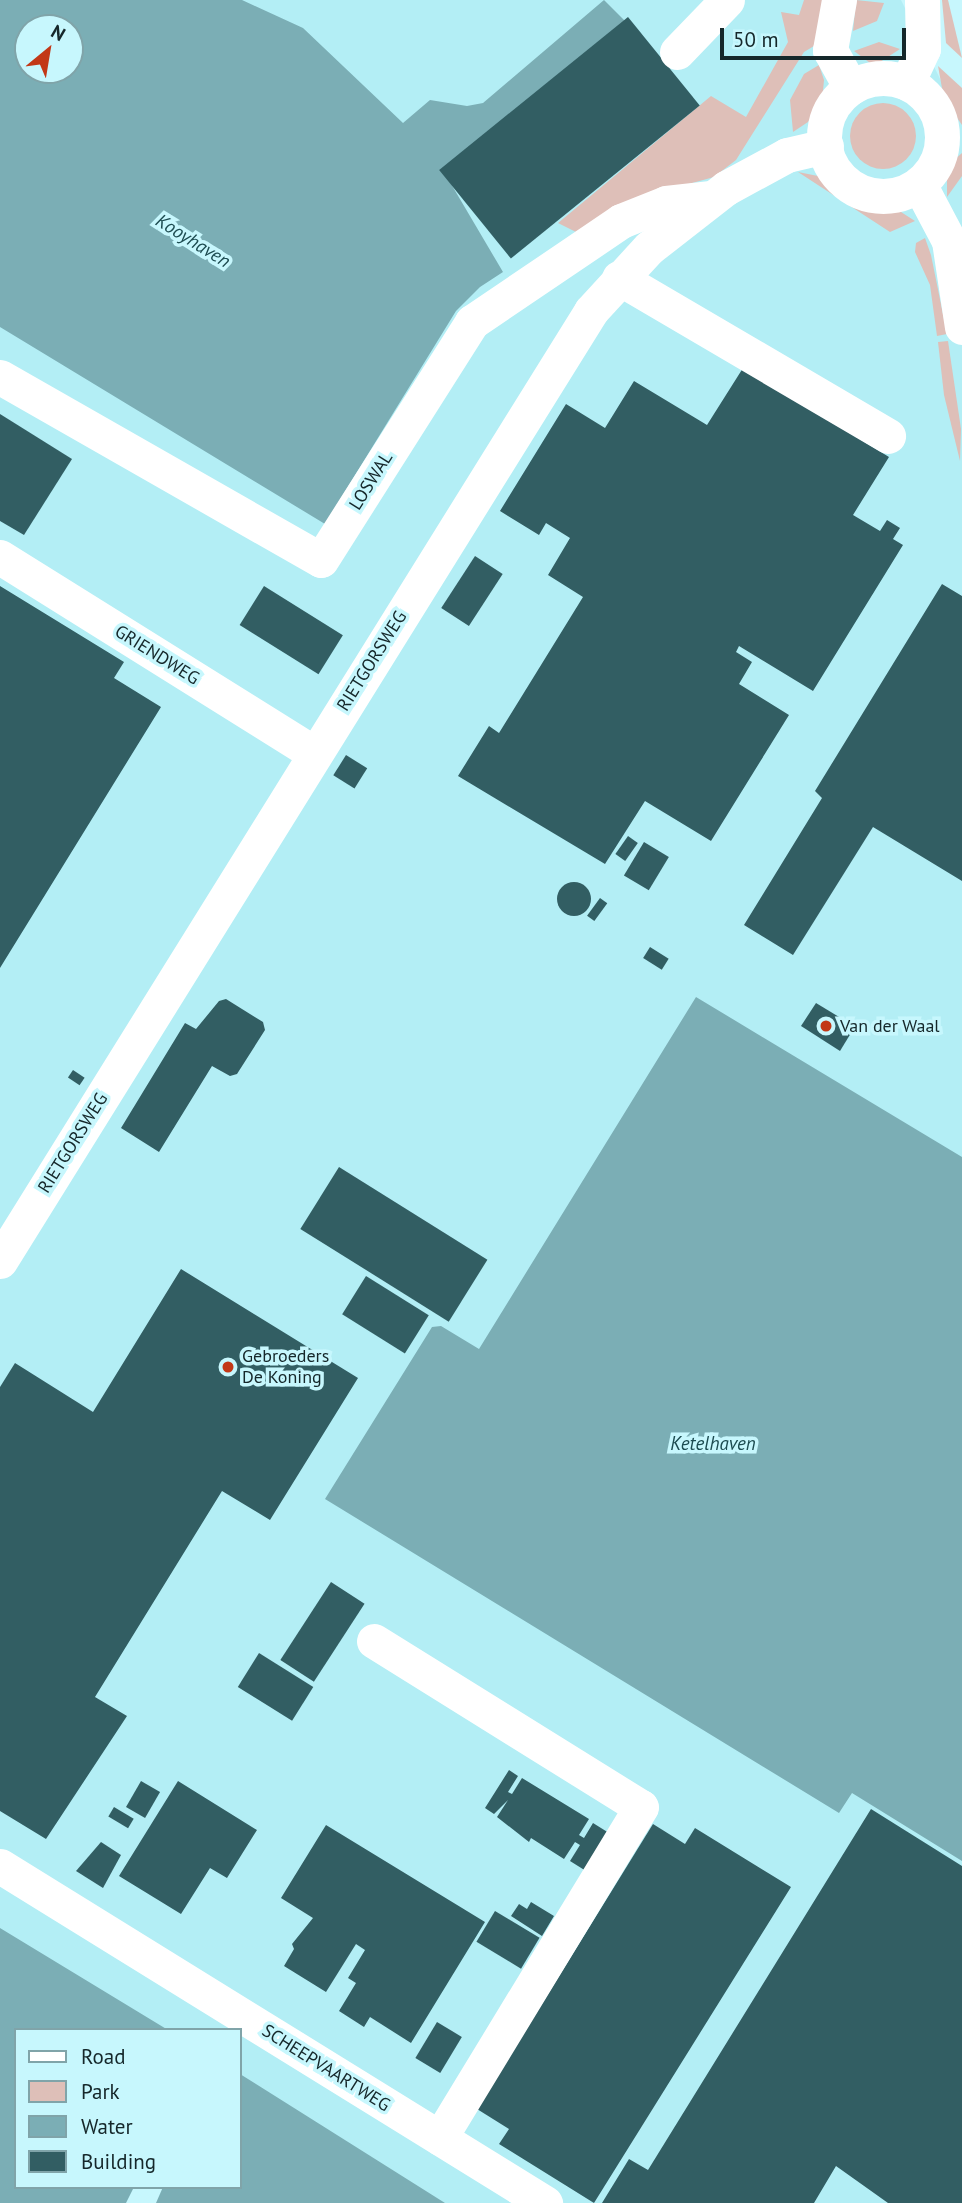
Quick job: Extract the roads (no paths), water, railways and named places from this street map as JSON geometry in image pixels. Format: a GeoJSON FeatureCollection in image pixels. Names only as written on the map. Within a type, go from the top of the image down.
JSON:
{"type":"FeatureCollection","features":[{"type":"Feature","properties":{"kind":"street"},"geometry":{"type":"LineString","coordinates":[[677,52],[727,0]]}},
{"type":"Feature","properties":{"kind":"street"},"geometry":{"type":"LineString","coordinates":[[839,0],[830,50],[850,88]]}},
{"type":"Feature","properties":{"kind":"street"},"geometry":{"type":"LineString","coordinates":[[907,83],[923,49],[922,0]]}},
{"type":"Feature","properties":{"kind":"street"},"geometry":{"type":"LineString","coordinates":[[878,78],[907,83],[933,105],[952,139],[919,184],[887,195],[862,191],[835,170],[826,146],[830,113],[850,88],[878,78]]}},
{"type":"Feature","properties":{"kind":"street","name":"RIETGORSWEG"},"geometry":{"type":"LineString","coordinates":[[0,1261],[591,311],[649,248],[713,197],[787,155],[826,146]]}},
{"type":"Feature","properties":{"kind":"street"},"geometry":{"type":"LineString","coordinates":[[919,184],[949,241],[962,327]]}},
{"type":"Feature","properties":{"kind":"street","name":"LOSWAL"},"geometry":{"type":"LineString","coordinates":[[0,377],[321,560],[472,322],[621,221],[666,203],[713,197]]}},
{"type":"Feature","properties":{"kind":"street"},"geometry":{"type":"LineString","coordinates":[[619,278],[888,436]]}},
{"type":"Feature","properties":{"kind":"street","name":"GRIENDWEG"},"geometry":{"type":"LineString","coordinates":[[0,557],[314,753]]}},
{"type":"Feature","properties":{"kind":"street"},"geometry":{"type":"LineString","coordinates":[[374,1641],[641,1807],[440,2138]]}},
{"type":"Feature","properties":{"kind":"street","name":"SCHEEPVAARTWEG"},"geometry":{"type":"LineString","coordinates":[[0,1866],[545,2203]]}},
{"type":"Feature","properties":{"kind":"water","name":"Kooyhaven"},"geometry":{"type":"Polygon","coordinates":[[[0,0],[242,0],[303,28],[403,123],[430,100],[467,106],[483,103],[604,0],[627,23],[444,172],[503,272],[480,287],[456,311],[325,524],[0,327],[0,0]]]}},
{"type":"Feature","properties":{"kind":"water","name":"Ketelhaven"},"geometry":{"type":"Polygon","coordinates":[[[696,997],[962,1157],[962,1861],[852,1793],[839,1813],[325,1499],[432,1327],[441,1326],[479,1349],[696,997]]]}},
{"type":"Feature","properties":{"kind":"water"},"geometry":{"type":"Polygon","coordinates":[[[0,1928],[165,2028],[14,2028],[14,2189],[133,2189],[126,2203],[0,2203],[0,1928]]]}},
{"type":"Feature","properties":{"kind":"water"},"geometry":{"type":"Polygon","coordinates":[[[242,2075],[445,2203],[156,2203],[162,2189],[242,2189],[242,2075]]]}},
{"type":"Feature","properties":{"kind":"place","name":"Van der Waal"},"geometry":{"type":"Point","coordinates":[826,1026]}},
{"type":"Feature","properties":{"kind":"place","name":"Gebroeders De Koning"},"geometry":{"type":"Point","coordinates":[228,1367]}}]}
